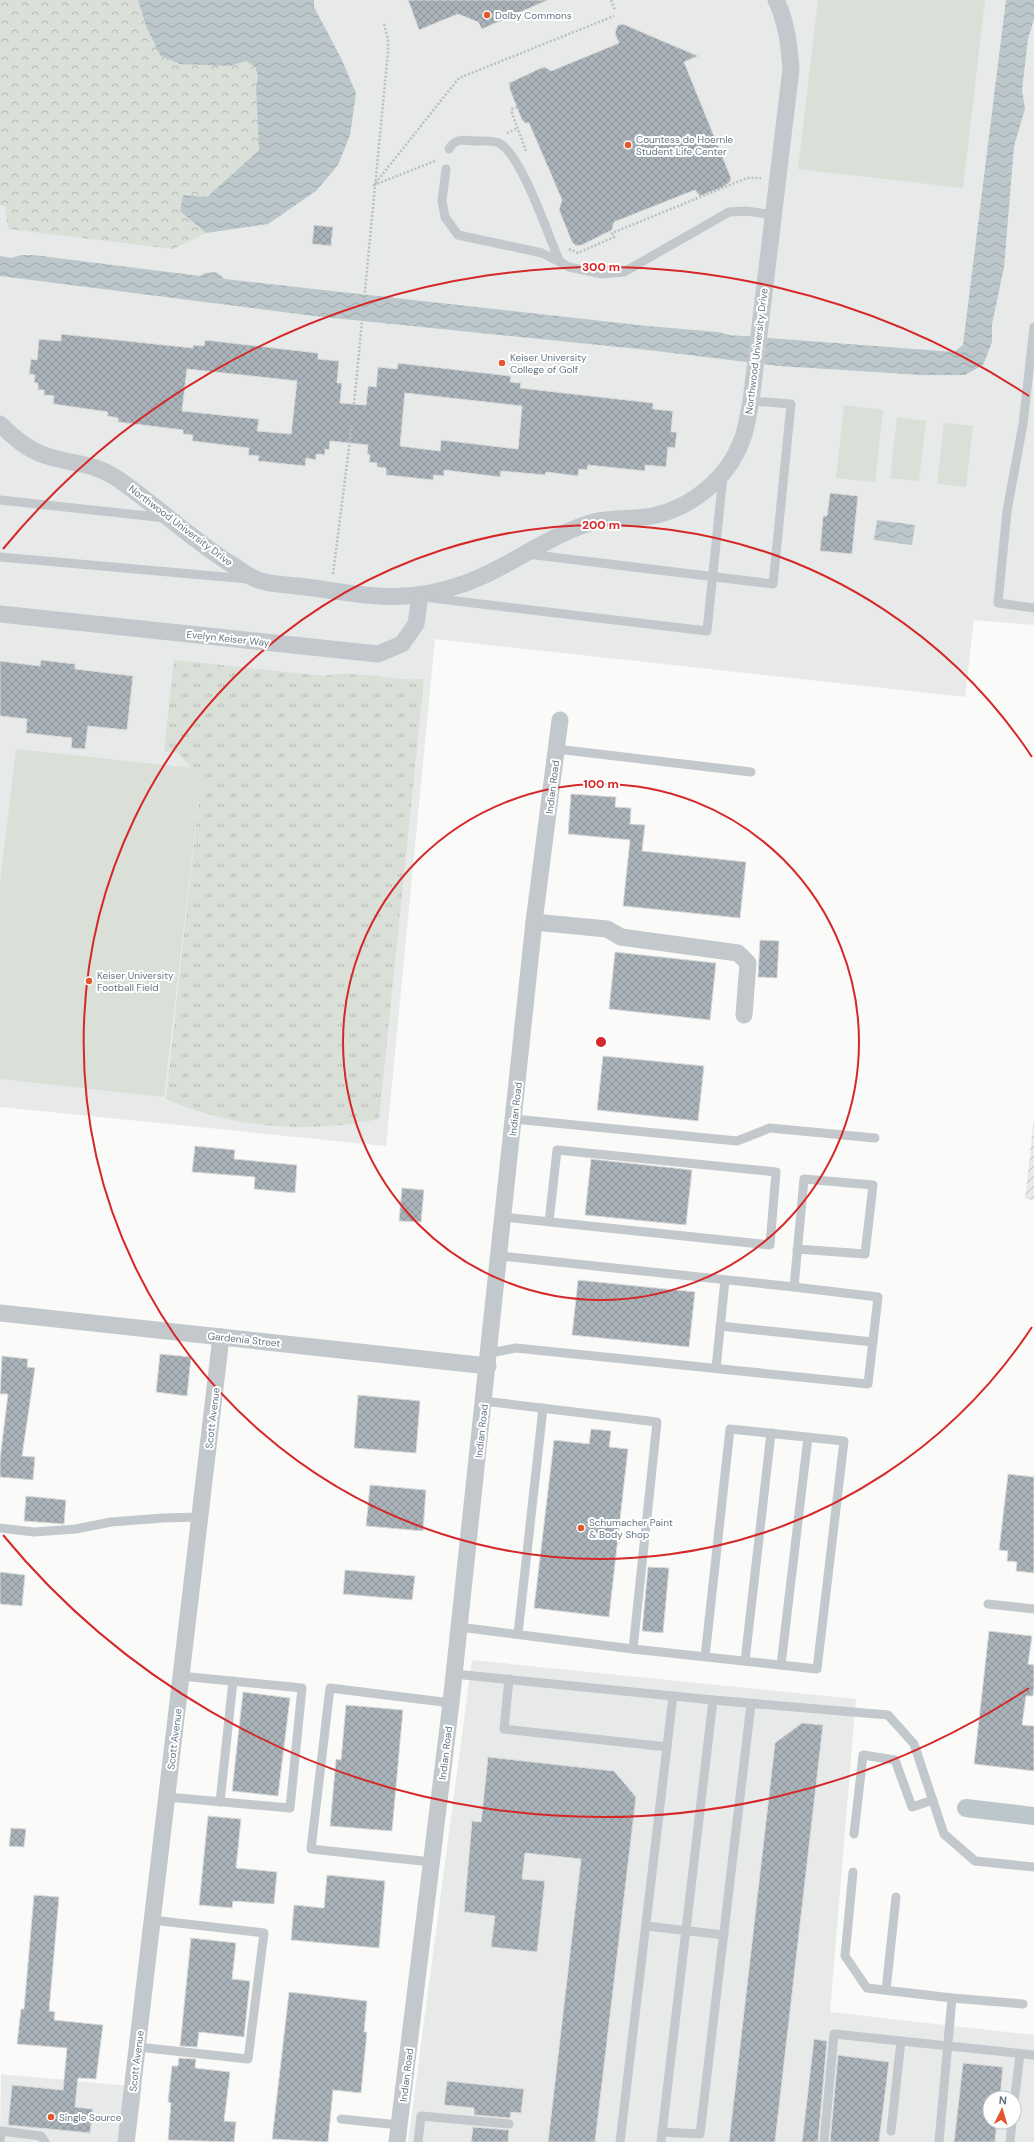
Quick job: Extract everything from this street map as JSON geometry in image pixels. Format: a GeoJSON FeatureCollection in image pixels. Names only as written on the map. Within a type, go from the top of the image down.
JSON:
{"type":"FeatureCollection","features":[{"type":"Feature","properties":{"kind":"street","name":"Northwood University Drive"},"geometry":{"type":"LineString","coordinates":[[0,424],[14,438],[34,451],[57,459],[91,465],[103,470],[149,501],[220,557],[257,580],[365,596],[420,596],[464,584],[570,530],[592,522],[615,518],[653,516],[679,507],[703,493],[723,474],[743,439],[751,401],[791,69],[789,42],[784,16],[776,0]]}},
{"type":"Feature","properties":{"kind":"street","name":"Evelyn Keiser Way"},"geometry":{"type":"LineString","coordinates":[[0,614],[378,654],[402,644],[416,624],[420,596]]}},
{"type":"Feature","properties":{"kind":"street","name":"Indian Road"},"geometry":{"type":"LineString","coordinates":[[397,2142],[451,1703],[489,1360],[534,922],[560,720]]}},
{"type":"Feature","properties":{"kind":"street"},"geometry":{"type":"LineString","coordinates":[[534,922],[607,929],[620,937],[738,953],[748,963],[744,1015]]}},
{"type":"Feature","properties":{"kind":"street","name":"Gardenia Street"},"geometry":{"type":"LineString","coordinates":[[0,1312],[221,1337],[489,1360]]}},
{"type":"Feature","properties":{"kind":"street","name":"Scott Avenue"},"geometry":{"type":"LineString","coordinates":[[126,2142],[221,1337]]}},
{"type":"Feature","properties":{"kind":"lane"},"geometry":{"type":"LineString","coordinates":[[449,149],[452,143],[460,139],[498,143],[511,155],[533,195],[560,262]]}},
{"type":"Feature","properties":{"kind":"lane"},"geometry":{"type":"LineString","coordinates":[[446,169],[442,201],[445,217],[458,235],[542,253],[569,267],[602,274],[624,272],[729,212],[746,211],[774,215]]}},
{"type":"Feature","properties":{"kind":"lane"},"geometry":{"type":"LineString","coordinates":[[1034,327],[1023,424],[1007,510],[998,603],[1034,608]]}},
{"type":"Feature","properties":{"kind":"lane"},"geometry":{"type":"LineString","coordinates":[[525,554],[773,584],[791,404],[751,401]]}},
{"type":"Feature","properties":{"kind":"lane"},"geometry":{"type":"LineString","coordinates":[[420,596],[708,631],[723,474]]}},
{"type":"Feature","properties":{"kind":"lane"},"geometry":{"type":"LineString","coordinates":[[0,500],[172,519]]}},
{"type":"Feature","properties":{"kind":"lane"},"geometry":{"type":"LineString","coordinates":[[0,556],[257,580]]}},
{"type":"Feature","properties":{"kind":"lane"},"geometry":{"type":"LineString","coordinates":[[556,749],[751,772]]}},
{"type":"Feature","properties":{"kind":"lane"},"geometry":{"type":"LineString","coordinates":[[514,1119],[737,1141],[770,1128],[875,1138]]}},
{"type":"Feature","properties":{"kind":"lane"},"geometry":{"type":"LineString","coordinates":[[504,1217],[549,1222],[770,1245],[776,1172],[557,1150],[549,1222]]}},
{"type":"Feature","properties":{"kind":"lane"},"geometry":{"type":"LineString","coordinates":[[794,1287],[804,1179],[873,1185],[865,1254],[798,1248]]}},
{"type":"Feature","properties":{"kind":"lane"},"geometry":{"type":"LineString","coordinates":[[489,1360],[516,1348],[868,1384],[878,1297],[500,1256]]}},
{"type":"Feature","properties":{"kind":"lane"},"geometry":{"type":"LineString","coordinates":[[716,1368],[724,1280]]}},
{"type":"Feature","properties":{"kind":"lane"},"geometry":{"type":"LineString","coordinates":[[720,1326],[873,1342]]}},
{"type":"Feature","properties":{"kind":"lane"},"geometry":{"type":"LineString","coordinates":[[484,1401],[657,1422],[633,1649]]}},
{"type":"Feature","properties":{"kind":"lane"},"geometry":{"type":"LineString","coordinates":[[518,1634],[543,1408]]}},
{"type":"Feature","properties":{"kind":"lane"},"geometry":{"type":"LineString","coordinates":[[459,1627],[633,1649],[706,1657],[745,1661],[817,1669],[844,1441],[730,1429],[706,1657]]}},
{"type":"Feature","properties":{"kind":"lane"},"geometry":{"type":"LineString","coordinates":[[745,1661],[770,1433]]}},
{"type":"Feature","properties":{"kind":"lane"},"geometry":{"type":"LineString","coordinates":[[781,1665],[808,1437]]}},
{"type":"Feature","properties":{"kind":"lane"},"geometry":{"type":"LineString","coordinates":[[0,1528],[34,1532],[76,1530],[111,1522],[200,1517]]}},
{"type":"Feature","properties":{"kind":"lane"},"geometry":{"type":"LineString","coordinates":[[988,1604],[1034,1609]]}},
{"type":"Feature","properties":{"kind":"lane"},"geometry":{"type":"LineString","coordinates":[[454,1674],[752,1704],[888,1715],[914,1744],[944,1834],[975,1861],[1034,1867]]}},
{"type":"Feature","properties":{"kind":"lane"},"geometry":{"type":"LineString","coordinates":[[167,1797],[290,1808],[302,1688],[181,1676]]}},
{"type":"Feature","properties":{"kind":"lane"},"geometry":{"type":"LineString","coordinates":[[509,1680],[504,1729],[667,1747]]}},
{"type":"Feature","properties":{"kind":"lane"},"geometry":{"type":"LineString","coordinates":[[220,1802],[233,1681]]}},
{"type":"Feature","properties":{"kind":"lane"},"geometry":{"type":"LineString","coordinates":[[432,1862],[311,1849],[330,1688],[451,1703]]}},
{"type":"Feature","properties":{"kind":"lane"},"geometry":{"type":"LineString","coordinates":[[620,2142],[673,1696]]}},
{"type":"Feature","properties":{"kind":"lane"},"geometry":{"type":"LineString","coordinates":[[661,2142],[713,1700]]}},
{"type":"Feature","properties":{"kind":"lane"},"geometry":{"type":"LineString","coordinates":[[662,2132],[700,2134],[752,1704]]}},
{"type":"Feature","properties":{"kind":"lane"},"geometry":{"type":"LineString","coordinates":[[854,1834],[863,1755],[895,1760],[912,1807],[933,1800]]}},
{"type":"Feature","properties":{"kind":"lane"},"geometry":{"type":"LineString","coordinates":[[854,1872],[845,1956],[867,1988],[952,1998],[1023,2004]]}},
{"type":"Feature","properties":{"kind":"lane"},"geometry":{"type":"LineString","coordinates":[[886,1990],[896,1897]]}},
{"type":"Feature","properties":{"kind":"lane"},"geometry":{"type":"LineString","coordinates":[[138,2047],[248,2059],[264,1934],[152,1920]]}},
{"type":"Feature","properties":{"kind":"lane"},"geometry":{"type":"LineString","coordinates":[[646,1926],[724,1935]]}},
{"type":"Feature","properties":{"kind":"lane"},"geometry":{"type":"LineString","coordinates":[[939,2142],[952,1998]]}},
{"type":"Feature","properties":{"kind":"lane"},"geometry":{"type":"LineString","coordinates":[[824,2142],[834,2034],[1034,2055]]}},
{"type":"Feature","properties":{"kind":"lane"},"geometry":{"type":"LineString","coordinates":[[891,2132],[901,2041]]}},
{"type":"Feature","properties":{"kind":"lane"},"geometry":{"type":"LineString","coordinates":[[1016,2090],[1020,2054]]}},
{"type":"Feature","properties":{"kind":"lane"},"geometry":{"type":"LineString","coordinates":[[418,2142],[421,2116],[509,2124]]}},
{"type":"Feature","properties":{"kind":"lane"},"geometry":{"type":"LineString","coordinates":[[341,2119],[399,2125]]}},
{"type":"Feature","properties":{"kind":"lane"},"geometry":{"type":"LineString","coordinates":[[1010,2142],[1011,2130]]}},
{"type":"Feature","properties":{"kind":"lane"},"geometry":{"type":"LineString","coordinates":[[0,2141],[1,2131],[41,2136],[45,2142]]}},
{"type":"Feature","properties":{"kind":"path"},"geometry":{"type":"LineString","coordinates":[[611,0],[615,10]]}},
{"type":"Feature","properties":{"kind":"path"},"geometry":{"type":"LineString","coordinates":[[374,185],[459,78],[614,16]]}},
{"type":"Feature","properties":{"kind":"path"},"geometry":{"type":"LineString","coordinates":[[354,404],[388,52],[388,40],[384,24]]}},
{"type":"Feature","properties":{"kind":"path"},"geometry":{"type":"LineString","coordinates":[[517,107],[512,109],[516,129],[528,158]]}},
{"type":"Feature","properties":{"kind":"path"},"geometry":{"type":"LineString","coordinates":[[484,142],[516,129]]}},
{"type":"Feature","properties":{"kind":"path"},"geometry":{"type":"LineString","coordinates":[[374,185],[440,159]]}},
{"type":"Feature","properties":{"kind":"path"},"geometry":{"type":"LineString","coordinates":[[565,243],[569,249],[578,253],[614,237],[612,233],[747,178],[764,178]]}},
{"type":"Feature","properties":{"kind":"path"},"geometry":{"type":"LineString","coordinates":[[339,578],[332,577],[352,424]]}},
{"type":"Feature","properties":{"kind":"shaded area","name":"Keiser University College of Golf"},"geometry":{"type":"Polygon","coordinates":[[[0,0],[1034,0],[1034,625],[974,620],[965,697],[435,639],[386,1146],[0,1107],[0,0]]]}},
{"type":"Feature","properties":{"kind":"shaded area"},"geometry":{"type":"Polygon","coordinates":[[[1034,1118],[1034,1200],[1025,1199],[1034,1118]]]}},
{"type":"Feature","properties":{"kind":"shaded area"},"geometry":{"type":"Polygon","coordinates":[[[472,1660],[856,1699],[830,2012],[1034,2035],[1034,2142],[408,2142],[472,1660]]]}},
{"type":"Feature","properties":{"kind":"shaded area"},"geometry":{"type":"Polygon","coordinates":[[[1,2074],[142,2087],[135,2142],[0,2142],[1,2074]]]}},
{"type":"Feature","properties":{"kind":"green space"},"geometry":{"type":"Polygon","coordinates":[[[0,0],[138,0],[146,26],[230,66],[246,61],[255,67],[258,76],[256,87],[259,150],[207,197],[183,195],[180,211],[206,233],[173,249],[8,229],[5,207],[0,205],[0,0]]]}},
{"type":"Feature","properties":{"kind":"green space"},"geometry":{"type":"Polygon","coordinates":[[[818,0],[985,0],[963,188],[798,169],[818,0]]]}},
{"type":"Feature","properties":{"kind":"green space"},"geometry":{"type":"Polygon","coordinates":[[[844,405],[883,410],[875,482],[836,478],[844,405]]]}},
{"type":"Feature","properties":{"kind":"green space"},"geometry":{"type":"Polygon","coordinates":[[[897,417],[926,421],[919,481],[890,478],[897,417]]]}},
{"type":"Feature","properties":{"kind":"green space"},"geometry":{"type":"Polygon","coordinates":[[[944,423],[973,426],[966,487],[937,484],[944,423]]]}},
{"type":"Feature","properties":{"kind":"green space"},"geometry":{"type":"Polygon","coordinates":[[[174,660],[324,676],[349,674],[399,679],[424,679],[379,1119],[352,1124],[325,1126],[271,1126],[217,1116],[191,1109],[166,1099],[202,770],[191,768],[178,753],[164,751],[174,660]]]}},
{"type":"Feature","properties":{"kind":"green space","name":"Keiser University Football Field"},"geometry":{"type":"Polygon","coordinates":[[[16,749],[202,769],[164,1097],[0,1079],[0,883],[16,749]]]}},
{"type":"Feature","properties":{"kind":"water"},"geometry":{"type":"Polygon","coordinates":[[[138,0],[314,0],[314,7],[341,58],[356,93],[350,135],[338,165],[316,191],[268,224],[206,233],[180,211],[183,195],[207,197],[259,150],[256,87],[258,76],[255,67],[246,61],[230,66],[180,64],[160,55],[146,26],[138,0]]]}},
{"type":"Feature","properties":{"kind":"water"},"geometry":{"type":"Polygon","coordinates":[[[1006,0],[1034,0],[1034,19],[1028,39],[1022,90],[1025,109],[1014,146],[1004,267],[992,324],[992,342],[983,365],[965,375],[922,375],[779,366],[648,350],[314,316],[0,276],[0,256],[11,258],[22,255],[33,255],[200,276],[205,273],[216,272],[225,279],[647,326],[718,332],[729,335],[954,352],[963,345],[1006,0]]]}},
{"type":"Feature","properties":{"kind":"water"},"geometry":{"type":"Polygon","coordinates":[[[877,520],[915,525],[912,545],[874,540],[877,520]]]}},
{"type":"Feature","properties":{"kind":"building","name":"Dolby Commons"},"geometry":{"type":"Polygon","coordinates":[[[408,0],[548,0],[482,29],[478,22],[458,14],[419,30],[408,0]]]}},
{"type":"Feature","properties":{"kind":"building","name":"Countess de Hoernle Student Life Center"},"geometry":{"type":"Polygon","coordinates":[[[623,24],[698,56],[684,62],[731,178],[730,182],[723,187],[700,196],[695,190],[614,222],[612,230],[582,245],[576,246],[572,242],[559,210],[562,200],[529,123],[525,123],[522,120],[510,90],[509,83],[541,68],[545,67],[551,71],[619,43],[615,34],[616,29],[618,25],[623,24]]]}},
{"type":"Feature","properties":{"kind":"building"},"geometry":{"type":"Polygon","coordinates":[[[314,225],[333,227],[331,246],[312,244],[314,225]]]}},
{"type":"Feature","properties":{"kind":"building"},"geometry":{"type":"Polygon","coordinates":[[[61,334],[193,348],[193,345],[204,346],[205,340],[318,353],[318,359],[339,361],[337,383],[342,383],[340,403],[366,405],[368,386],[376,387],[378,367],[397,369],[398,363],[511,376],[510,382],[521,383],[520,388],[653,403],[653,409],[673,411],[671,432],[677,432],[675,448],[668,447],[666,467],[645,465],[645,471],[588,465],[587,470],[579,469],[578,476],[546,472],[545,475],[501,471],[500,477],[444,470],[444,476],[434,475],[433,480],[386,475],[386,468],[377,467],[377,463],[369,462],[370,455],[367,454],[368,445],[330,441],[329,450],[325,449],[325,455],[316,454],[316,460],[306,458],[305,466],[258,461],[259,456],[248,455],[249,448],[192,441],[193,435],[183,434],[183,430],[118,422],[118,418],[107,416],[108,412],[53,404],[54,396],[44,395],[44,390],[38,390],[38,383],[34,383],[35,375],[29,374],[31,359],[37,360],[39,339],[61,341],[61,334]],[[187,369],[182,411],[259,419],[257,431],[291,434],[297,381],[187,369]],[[405,393],[400,446],[440,451],[441,440],[518,449],[522,406],[405,393]]]}},
{"type":"Feature","properties":{"kind":"building"},"geometry":{"type":"Polygon","coordinates":[[[830,493],[858,496],[852,554],[820,551],[823,516],[827,516],[830,493]]]}},
{"type":"Feature","properties":{"kind":"building"},"geometry":{"type":"Polygon","coordinates":[[[41,660],[75,664],[75,669],[133,676],[127,730],[88,726],[85,749],[71,748],[72,738],[26,733],[27,719],[0,716],[0,661],[40,666],[41,660]]]}},
{"type":"Feature","properties":{"kind":"building"},"geometry":{"type":"Polygon","coordinates":[[[571,794],[616,797],[615,807],[631,808],[630,824],[645,825],[642,851],[746,862],[740,918],[623,906],[630,840],[568,834],[571,794]]]}},
{"type":"Feature","properties":{"kind":"building"},"geometry":{"type":"Polygon","coordinates":[[[760,940],[779,941],[777,978],[758,977],[760,940]]]}},
{"type":"Feature","properties":{"kind":"building"},"geometry":{"type":"Polygon","coordinates":[[[615,952],[716,963],[710,1020],[609,1009],[615,952]]]}},
{"type":"Feature","properties":{"kind":"building"},"geometry":{"type":"Polygon","coordinates":[[[603,1056],[704,1066],[698,1121],[597,1110],[603,1056]]]}},
{"type":"Feature","properties":{"kind":"building"},"geometry":{"type":"Polygon","coordinates":[[[195,1146],[235,1150],[234,1159],[297,1165],[295,1193],[254,1189],[255,1177],[192,1172],[195,1146]]]}},
{"type":"Feature","properties":{"kind":"building"},"geometry":{"type":"Polygon","coordinates":[[[591,1159],[692,1170],[686,1225],[585,1215],[591,1159]]]}},
{"type":"Feature","properties":{"kind":"building"},"geometry":{"type":"Polygon","coordinates":[[[402,1188],[424,1190],[421,1222],[399,1221],[402,1188]]]}},
{"type":"Feature","properties":{"kind":"building"},"geometry":{"type":"Polygon","coordinates":[[[578,1280],[695,1292],[689,1347],[572,1335],[578,1280]]]}},
{"type":"Feature","properties":{"kind":"building"},"geometry":{"type":"Polygon","coordinates":[[[160,1354],[191,1357],[187,1396],[156,1392],[160,1354]]]}},
{"type":"Feature","properties":{"kind":"building"},"geometry":{"type":"Polygon","coordinates":[[[2,1356],[28,1359],[27,1367],[35,1368],[22,1456],[35,1457],[33,1480],[0,1477],[0,1459],[8,1394],[0,1394],[2,1356]]]}},
{"type":"Feature","properties":{"kind":"building"},"geometry":{"type":"Polygon","coordinates":[[[358,1395],[420,1401],[416,1453],[354,1448],[358,1395]]]}},
{"type":"Feature","properties":{"kind":"building","name":"Schumacher Paint & Body Shop"},"geometry":{"type":"Polygon","coordinates":[[[591,1429],[611,1431],[609,1447],[628,1449],[609,1617],[534,1608],[554,1440],[589,1444],[591,1429]]]}},
{"type":"Feature","properties":{"kind":"building"},"geometry":{"type":"Polygon","coordinates":[[[1008,1474],[1034,1477],[1034,1573],[1016,1571],[1017,1562],[1007,1561],[1008,1551],[999,1550],[1008,1474]]]}},
{"type":"Feature","properties":{"kind":"building"},"geometry":{"type":"Polygon","coordinates":[[[370,1485],[426,1490],[423,1531],[366,1526],[370,1485]]]}},
{"type":"Feature","properties":{"kind":"building"},"geometry":{"type":"Polygon","coordinates":[[[26,1496],[66,1500],[64,1524],[24,1521],[26,1496]]]}},
{"type":"Feature","properties":{"kind":"building"},"geometry":{"type":"Polygon","coordinates":[[[648,1567],[669,1568],[663,1633],[642,1631],[648,1567]]]}},
{"type":"Feature","properties":{"kind":"building"},"geometry":{"type":"Polygon","coordinates":[[[345,1570],[415,1576],[412,1600],[343,1594],[345,1570]]]}},
{"type":"Feature","properties":{"kind":"building"},"geometry":{"type":"Polygon","coordinates":[[[0,1572],[25,1575],[22,1606],[0,1604],[0,1572]]]}},
{"type":"Feature","properties":{"kind":"building"},"geometry":{"type":"Polygon","coordinates":[[[989,1631],[1032,1636],[1028,1664],[1034,1665],[1033,1696],[1026,1696],[1022,1725],[1034,1726],[1034,1771],[974,1764],[989,1631]]]}},
{"type":"Feature","properties":{"kind":"building"},"geometry":{"type":"Polygon","coordinates":[[[243,1692],[290,1698],[278,1796],[232,1791],[243,1692]]]}},
{"type":"Feature","properties":{"kind":"building"},"geometry":{"type":"Polygon","coordinates":[[[346,1705],[403,1710],[392,1831],[330,1826],[336,1759],[341,1760],[346,1705]]]}},
{"type":"Feature","properties":{"kind":"building"},"geometry":{"type":"Polygon","coordinates":[[[802,1723],[823,1725],[775,2142],[729,2142],[775,1743],[802,1723]]]}},
{"type":"Feature","properties":{"kind":"building"},"geometry":{"type":"Polygon","coordinates":[[[488,1757],[614,1771],[636,1797],[595,2142],[548,2142],[581,1859],[525,1853],[522,1879],[545,1881],[537,1952],[491,1947],[495,1916],[464,1912],[472,1821],[481,1822],[488,1757]]]}},
{"type":"Feature","properties":{"kind":"building"},"geometry":{"type":"Polygon","coordinates":[[[208,1816],[241,1819],[236,1868],[277,1872],[274,1904],[233,1901],[232,1908],[199,1905],[208,1816]]]}},
{"type":"Feature","properties":{"kind":"building"},"geometry":{"type":"Polygon","coordinates":[[[11,1828],[26,1829],[24,1847],[9,1846],[11,1828]]]}},
{"type":"Feature","properties":{"kind":"building"},"geometry":{"type":"Polygon","coordinates":[[[327,1875],[385,1881],[379,1948],[291,1940],[294,1905],[324,1908],[327,1875]]]}},
{"type":"Feature","properties":{"kind":"building"},"geometry":{"type":"Polygon","coordinates":[[[34,1895],[59,1897],[49,2011],[55,2012],[54,2020],[103,2025],[96,2079],[78,2078],[75,2107],[93,2109],[90,2133],[8,2125],[12,2085],[63,2090],[67,2048],[17,2044],[21,2009],[24,2009],[34,1895]]]}},
{"type":"Feature","properties":{"kind":"building"},"geometry":{"type":"Polygon","coordinates":[[[191,1938],[236,1943],[232,1979],[250,1981],[244,2037],[199,2032],[197,2047],[180,2046],[191,1938]]]}},
{"type":"Feature","properties":{"kind":"building"},"geometry":{"type":"Polygon","coordinates":[[[289,1992],[367,2001],[364,2032],[367,2032],[361,2093],[333,2090],[328,2142],[272,2139],[289,1992]]]}},
{"type":"Feature","properties":{"kind":"building"},"geometry":{"type":"Polygon","coordinates":[[[814,2039],[827,2041],[818,2142],[802,2142],[814,2039]]]}},
{"type":"Feature","properties":{"kind":"building"},"geometry":{"type":"Polygon","coordinates":[[[838,2055],[889,2062],[879,2142],[830,2142],[838,2055]]]}},
{"type":"Feature","properties":{"kind":"building"},"geometry":{"type":"Polygon","coordinates":[[[179,2058],[196,2059],[195,2068],[230,2072],[224,2121],[236,2122],[234,2142],[168,2140],[171,2103],[168,2102],[172,2066],[178,2066],[179,2058]]]}},
{"type":"Feature","properties":{"kind":"building"},"geometry":{"type":"Polygon","coordinates":[[[963,2063],[1003,2067],[1001,2090],[982,2090],[982,2130],[996,2130],[995,2142],[954,2142],[963,2063]]]}},
{"type":"Feature","properties":{"kind":"building"},"geometry":{"type":"Polygon","coordinates":[[[447,2081],[524,2089],[521,2113],[511,2112],[510,2118],[474,2115],[474,2108],[444,2105],[447,2081]]]}},
{"type":"Feature","properties":{"kind":"building"},"geometry":{"type":"Polygon","coordinates":[[[473,2127],[509,2130],[508,2142],[471,2142],[473,2127]]]}},
{"type":"Feature","properties":{"kind":"waterway"},"geometry":{"type":"LineString","coordinates":[[966,1808],[1034,1816]]}},
{"type":"Feature","properties":{"kind":"place","name":"Dolby Commons"},"geometry":{"type":"Point","coordinates":[487,15]}},
{"type":"Feature","properties":{"kind":"place","name":"Countess de Hoernle Student Life Center"},"geometry":{"type":"Point","coordinates":[628,145]}},
{"type":"Feature","properties":{"kind":"place","name":"Keiser University College of Golf"},"geometry":{"type":"Point","coordinates":[502,363]}},
{"type":"Feature","properties":{"kind":"place","name":"Keiser University Football Field"},"geometry":{"type":"Point","coordinates":[89,981]}},
{"type":"Feature","properties":{"kind":"place","name":"Schumacher Paint & Body Shop"},"geometry":{"type":"Point","coordinates":[581,1528]}},
{"type":"Feature","properties":{"kind":"place","name":"Single Source"},"geometry":{"type":"Point","coordinates":[51,2117]}}]}
